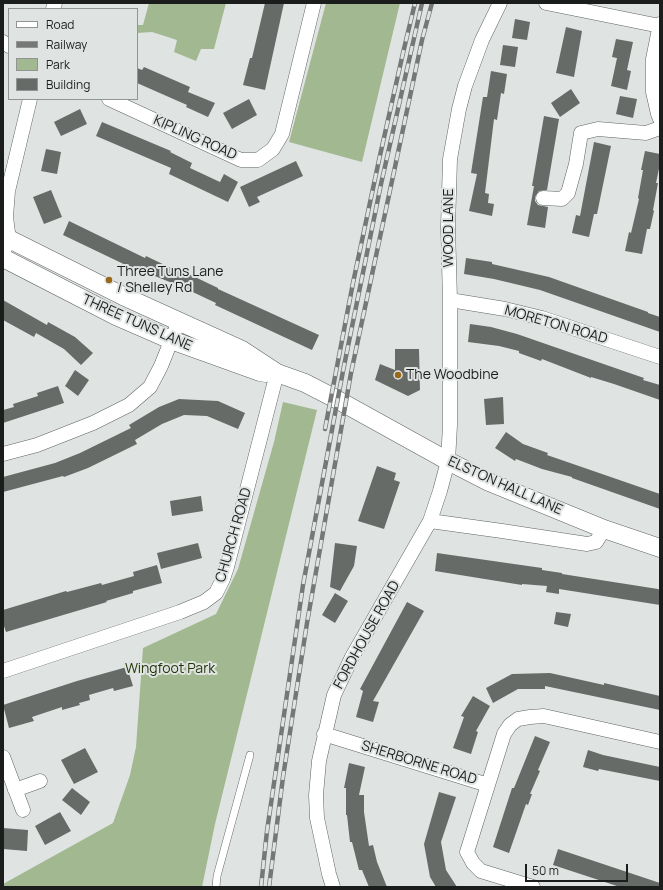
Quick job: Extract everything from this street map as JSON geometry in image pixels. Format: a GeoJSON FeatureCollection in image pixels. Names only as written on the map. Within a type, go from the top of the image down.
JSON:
{"type":"FeatureCollection","features":[{"type":"Feature","properties":{"kind":"street","name":"KIPLING ROAD"},"geometry":{"type":"LineString","coordinates":[[111,100],[241,160],[258,160],[273,149],[282,134],[314,3]]}},
{"type":"Feature","properties":{"kind":"street","name":"WOOD LANE"},"geometry":{"type":"LineString","coordinates":[[448,462],[450,425],[450,300],[448,179],[459,109],[473,62],[500,3]]}},
{"type":"Feature","properties":{"kind":"street"},"geometry":{"type":"LineString","coordinates":[[546,3],[660,25],[653,59],[653,92],[660,119]]}},
{"type":"Feature","properties":{"kind":"street"},"geometry":{"type":"LineString","coordinates":[[5,243],[5,195],[30,100]]}},
{"type":"Feature","properties":{"kind":"street"},"geometry":{"type":"LineString","coordinates":[[543,198],[562,199],[568,193],[576,164],[581,132],[598,129],[646,132],[660,128]]}},
{"type":"Feature","properties":{"kind":"street","name":"THREE TUNS LANE"},"geometry":{"type":"LineString","coordinates":[[5,243],[242,350],[277,373],[305,383],[336,399]]}},
{"type":"Feature","properties":{"kind":"street","name":"THREE TUNS LANE"},"geometry":{"type":"LineString","coordinates":[[3,258],[116,316],[171,340],[260,372],[277,373]]}},
{"type":"Feature","properties":{"kind":"street","name":"MORETON ROAD"},"geometry":{"type":"LineString","coordinates":[[450,300],[505,309],[542,318],[660,357]]}},
{"type":"Feature","properties":{"kind":"street"},"geometry":{"type":"LineString","coordinates":[[3,454],[38,444],[92,423],[129,405],[150,387],[161,366],[179,321]]}},
{"type":"Feature","properties":{"kind":"street","name":"CHURCH ROAD"},"geometry":{"type":"LineString","coordinates":[[3,671],[180,612],[204,602],[216,593],[227,568],[277,373]]}},
{"type":"Feature","properties":{"kind":"street","name":"ELSTON HALL LANE"},"geometry":{"type":"LineString","coordinates":[[336,399],[448,462],[489,482],[604,529],[660,548]]}},
{"type":"Feature","properties":{"kind":"street","name":"FORDHOUSE ROAD"},"geometry":{"type":"LineString","coordinates":[[333,887],[317,818],[316,796],[319,761],[334,695],[352,657],[430,521],[448,462]]}},
{"type":"Feature","properties":{"kind":"street"},"geometry":{"type":"LineString","coordinates":[[430,521],[587,544],[596,542],[604,529]]}},
{"type":"Feature","properties":{"kind":"street","name":"SHERBORNE ROAD"},"geometry":{"type":"LineString","coordinates":[[324,734],[488,785],[504,734],[510,725],[518,720],[544,716],[660,742]]}},
{"type":"Feature","properties":{"kind":"street"},"geometry":{"type":"LineString","coordinates":[[3,758],[23,810]]}},
{"type":"Feature","properties":{"kind":"street"},"geometry":{"type":"LineString","coordinates":[[16,790],[40,782]]}},
{"type":"Feature","properties":{"kind":"street"},"geometry":{"type":"LineString","coordinates":[[488,785],[467,852],[473,863],[481,870],[533,887]]}},
{"type":"Feature","properties":{"kind":"lane"},"geometry":{"type":"LineString","coordinates":[[216,887],[217,876],[250,755]]}},
{"type":"Feature","properties":{"kind":"green space"},"geometry":{"type":"Polygon","coordinates":[[[149,3],[226,3],[214,49],[201,49],[196,61],[174,52],[177,40],[152,32],[138,33],[138,25],[143,25],[149,3]]]}},
{"type":"Feature","properties":{"kind":"green space"},"geometry":{"type":"Polygon","coordinates":[[[326,3],[400,3],[362,162],[289,142],[326,3]]]}},
{"type":"Feature","properties":{"kind":"green space","name":"Wingfoot Park"},"geometry":{"type":"Polygon","coordinates":[[[283,402],[317,410],[215,824],[202,887],[3,887],[3,884],[113,823],[130,775],[136,747],[143,648],[216,614],[238,569],[274,442],[283,402]]]}},
{"type":"Feature","properties":{"kind":"building"},"geometry":{"type":"Polygon","coordinates":[[[265,3],[284,3],[265,90],[243,85],[250,58],[252,58],[265,3]]]}},
{"type":"Feature","properties":{"kind":"building"},"geometry":{"type":"Polygon","coordinates":[[[515,19],[530,22],[527,40],[512,38],[515,19]]]}},
{"type":"Feature","properties":{"kind":"building"},"geometry":{"type":"Polygon","coordinates":[[[566,27],[582,31],[574,77],[556,73],[566,27]]]}},
{"type":"Feature","properties":{"kind":"building"},"geometry":{"type":"Polygon","coordinates":[[[616,39],[633,42],[627,70],[631,71],[627,90],[611,86],[617,58],[612,57],[616,39]]]}},
{"type":"Feature","properties":{"kind":"building"},"geometry":{"type":"Polygon","coordinates":[[[503,45],[518,47],[515,67],[500,65],[503,45]]]}},
{"type":"Feature","properties":{"kind":"building"},"geometry":{"type":"Polygon","coordinates":[[[144,67],[190,87],[188,92],[215,103],[208,117],[186,107],[187,105],[138,83],[138,68],[142,70],[144,67]]]}},
{"type":"Feature","properties":{"kind":"building"},"geometry":{"type":"Polygon","coordinates":[[[491,71],[507,74],[504,94],[501,93],[497,120],[494,119],[485,193],[489,194],[488,203],[494,204],[492,216],[469,211],[477,174],[471,173],[483,97],[487,97],[491,71]]]}},
{"type":"Feature","properties":{"kind":"building"},"geometry":{"type":"Polygon","coordinates":[[[571,89],[580,103],[560,117],[551,103],[571,89]]]}},
{"type":"Feature","properties":{"kind":"building"},"geometry":{"type":"Polygon","coordinates":[[[620,96],[637,99],[633,118],[616,114],[620,96]]]}},
{"type":"Feature","properties":{"kind":"building"},"geometry":{"type":"Polygon","coordinates":[[[249,99],[257,115],[232,129],[223,113],[249,99]]]}},
{"type":"Feature","properties":{"kind":"building"},"geometry":{"type":"Polygon","coordinates":[[[80,109],[87,124],[61,136],[54,122],[80,109]]]}},
{"type":"Feature","properties":{"kind":"building"},"geometry":{"type":"Polygon","coordinates":[[[544,116],[559,119],[547,190],[539,191],[535,197],[535,201],[538,205],[548,207],[545,228],[527,225],[544,116]]]}},
{"type":"Feature","properties":{"kind":"building"},"geometry":{"type":"Polygon","coordinates":[[[102,122],[171,151],[170,152],[192,163],[190,168],[220,182],[224,174],[238,182],[228,202],[169,174],[171,168],[96,136],[102,122]]]}},
{"type":"Feature","properties":{"kind":"building"},"geometry":{"type":"Polygon","coordinates":[[[594,142],[611,146],[597,214],[594,214],[589,237],[572,233],[576,215],[580,216],[594,142]]]}},
{"type":"Feature","properties":{"kind":"building"},"geometry":{"type":"Polygon","coordinates":[[[46,149],[61,152],[57,174],[41,171],[46,149]]]}},
{"type":"Feature","properties":{"kind":"building"},"geometry":{"type":"Polygon","coordinates":[[[645,151],[660,154],[660,164],[656,183],[658,183],[654,211],[650,229],[647,229],[642,254],[625,251],[639,199],[643,170],[641,170],[645,151]]]}},
{"type":"Feature","properties":{"kind":"building"},"geometry":{"type":"Polygon","coordinates":[[[296,161],[303,176],[257,197],[260,202],[249,207],[240,187],[296,161]]]}},
{"type":"Feature","properties":{"kind":"building"},"geometry":{"type":"Polygon","coordinates":[[[51,190],[62,217],[44,224],[33,197],[51,190]]]}},
{"type":"Feature","properties":{"kind":"building"},"geometry":{"type":"Polygon","coordinates":[[[69,221],[145,258],[146,256],[171,268],[172,266],[218,289],[319,335],[312,350],[215,305],[216,303],[182,287],[135,268],[134,269],[63,235],[69,221]]]}},
{"type":"Feature","properties":{"kind":"building"},"geometry":{"type":"Polygon","coordinates":[[[466,258],[492,262],[492,264],[549,277],[648,312],[660,317],[660,332],[540,290],[494,279],[464,274],[466,258]]]}},
{"type":"Feature","properties":{"kind":"building"},"geometry":{"type":"Polygon","coordinates":[[[3,300],[47,325],[48,322],[75,337],[93,353],[81,365],[64,349],[36,333],[34,337],[3,320],[3,300]]]}},
{"type":"Feature","properties":{"kind":"building"},"geometry":{"type":"Polygon","coordinates":[[[470,324],[491,327],[517,334],[644,378],[643,380],[660,385],[660,400],[614,384],[591,378],[542,359],[541,361],[519,353],[519,351],[499,346],[468,342],[470,324]]]}},
{"type":"Feature","properties":{"kind":"building","name":"The Woodbine"},"geometry":{"type":"Polygon","coordinates":[[[395,349],[419,349],[420,390],[408,396],[375,380],[380,364],[395,370],[395,349]]]}},
{"type":"Feature","properties":{"kind":"building"},"geometry":{"type":"Polygon","coordinates":[[[75,370],[89,380],[78,396],[65,386],[75,370]]]}},
{"type":"Feature","properties":{"kind":"building"},"geometry":{"type":"Polygon","coordinates":[[[58,386],[64,403],[3,423],[3,410],[14,407],[13,404],[38,396],[37,393],[58,386]]]}},
{"type":"Feature","properties":{"kind":"building"},"geometry":{"type":"Polygon","coordinates":[[[503,397],[504,424],[486,425],[484,399],[503,397]]]}},
{"type":"Feature","properties":{"kind":"building"},"geometry":{"type":"Polygon","coordinates":[[[179,399],[218,401],[245,413],[238,429],[207,416],[184,415],[162,424],[135,440],[137,444],[88,468],[64,477],[63,476],[3,492],[3,477],[55,463],[80,453],[131,428],[129,425],[159,407],[179,399]]]}},
{"type":"Feature","properties":{"kind":"building"},"geometry":{"type":"Polygon","coordinates":[[[506,432],[523,444],[548,453],[547,455],[660,494],[660,509],[572,477],[542,469],[516,459],[515,461],[495,448],[506,432]]]}},
{"type":"Feature","properties":{"kind":"building"},"geometry":{"type":"Polygon","coordinates":[[[377,466],[396,473],[394,480],[400,482],[384,529],[358,521],[377,466]]]}},
{"type":"Feature","properties":{"kind":"building"},"geometry":{"type":"Polygon","coordinates":[[[201,496],[203,511],[172,516],[170,501],[201,496]]]}},
{"type":"Feature","properties":{"kind":"building"},"geometry":{"type":"Polygon","coordinates":[[[198,543],[202,558],[161,569],[157,553],[198,543]]]}},
{"type":"Feature","properties":{"kind":"building"},"geometry":{"type":"Polygon","coordinates":[[[335,543],[357,546],[354,566],[340,591],[330,587],[335,543]]]}},
{"type":"Feature","properties":{"kind":"building"},"geometry":{"type":"Polygon","coordinates":[[[437,553],[542,568],[542,570],[562,574],[658,589],[660,590],[660,605],[559,589],[559,594],[546,592],[547,586],[522,585],[435,571],[437,553]]]}},
{"type":"Feature","properties":{"kind":"building"},"geometry":{"type":"Polygon","coordinates":[[[157,565],[162,583],[133,591],[133,593],[106,601],[107,602],[6,632],[3,623],[3,610],[66,591],[101,583],[102,585],[134,576],[133,572],[157,565]]]}},
{"type":"Feature","properties":{"kind":"building"},"geometry":{"type":"Polygon","coordinates":[[[335,593],[348,601],[335,623],[322,615],[335,593]]]}},
{"type":"Feature","properties":{"kind":"building"},"geometry":{"type":"Polygon","coordinates":[[[407,602],[424,611],[373,701],[379,702],[373,722],[356,717],[363,691],[360,689],[407,602]]]}},
{"type":"Feature","properties":{"kind":"building"},"geometry":{"type":"Polygon","coordinates":[[[556,612],[571,614],[568,627],[554,624],[556,612]]]}},
{"type":"Feature","properties":{"kind":"building"},"geometry":{"type":"Polygon","coordinates":[[[127,667],[133,686],[114,691],[113,688],[89,695],[90,700],[79,703],[80,705],[62,710],[62,707],[32,717],[34,721],[9,728],[3,705],[77,681],[127,667]]]}},
{"type":"Feature","properties":{"kind":"building"},"geometry":{"type":"Polygon","coordinates":[[[550,673],[604,685],[604,683],[660,696],[660,710],[545,686],[545,689],[518,689],[493,703],[486,688],[512,674],[550,673]]]}},
{"type":"Feature","properties":{"kind":"building"},"geometry":{"type":"Polygon","coordinates":[[[473,696],[490,706],[476,731],[478,732],[471,754],[453,748],[464,717],[461,716],[473,696]]]}},
{"type":"Feature","properties":{"kind":"building"},"geometry":{"type":"Polygon","coordinates":[[[535,736],[550,742],[538,770],[540,771],[530,794],[532,794],[528,805],[526,804],[509,853],[493,847],[512,788],[514,788],[535,736]]]}},
{"type":"Feature","properties":{"kind":"building"},"geometry":{"type":"Polygon","coordinates":[[[85,748],[98,772],[74,784],[61,760],[85,748]]]}},
{"type":"Feature","properties":{"kind":"building"},"geometry":{"type":"Polygon","coordinates":[[[588,750],[603,755],[660,767],[660,781],[599,769],[598,771],[583,767],[588,750]]]}},
{"type":"Feature","properties":{"kind":"building"},"geometry":{"type":"Polygon","coordinates":[[[349,763],[365,767],[359,795],[364,795],[364,812],[369,846],[373,845],[377,862],[387,887],[369,887],[362,870],[359,870],[352,842],[350,842],[346,815],[346,788],[344,788],[349,763]]]}},
{"type":"Feature","properties":{"kind":"building"},"geometry":{"type":"Polygon","coordinates":[[[72,788],[90,802],[81,815],[62,800],[72,788]]]}},
{"type":"Feature","properties":{"kind":"building"},"geometry":{"type":"Polygon","coordinates":[[[439,792],[456,797],[441,842],[446,870],[457,887],[436,887],[430,877],[424,844],[439,792]]]}},
{"type":"Feature","properties":{"kind":"building"},"geometry":{"type":"Polygon","coordinates":[[[60,812],[71,831],[45,845],[35,826],[60,812]]]}},
{"type":"Feature","properties":{"kind":"building"},"geometry":{"type":"Polygon","coordinates":[[[3,828],[28,830],[27,851],[3,849],[3,828]]]}},
{"type":"Feature","properties":{"kind":"building"},"geometry":{"type":"Polygon","coordinates":[[[558,849],[660,883],[660,887],[620,887],[553,865],[558,849]]]}},
{"type":"Feature","properties":{"kind":"railway"},"geometry":{"type":"LineString","coordinates":[[325,429],[353,283],[379,160],[415,3]]}},
{"type":"Feature","properties":{"kind":"railway"},"geometry":{"type":"LineString","coordinates":[[261,887],[267,831],[303,585],[343,371],[381,184],[422,3]]}},
{"type":"Feature","properties":{"kind":"railway"},"geometry":{"type":"LineString","coordinates":[[269,887],[283,777],[307,623],[351,373],[422,40],[432,3]]}},
{"type":"Feature","properties":{"kind":"place","name":"Three Tuns Lane / Shelley Rd"},"geometry":{"type":"Point","coordinates":[109,280]}},
{"type":"Feature","properties":{"kind":"place","name":"The Woodbine"},"geometry":{"type":"Point","coordinates":[398,375]}}]}
